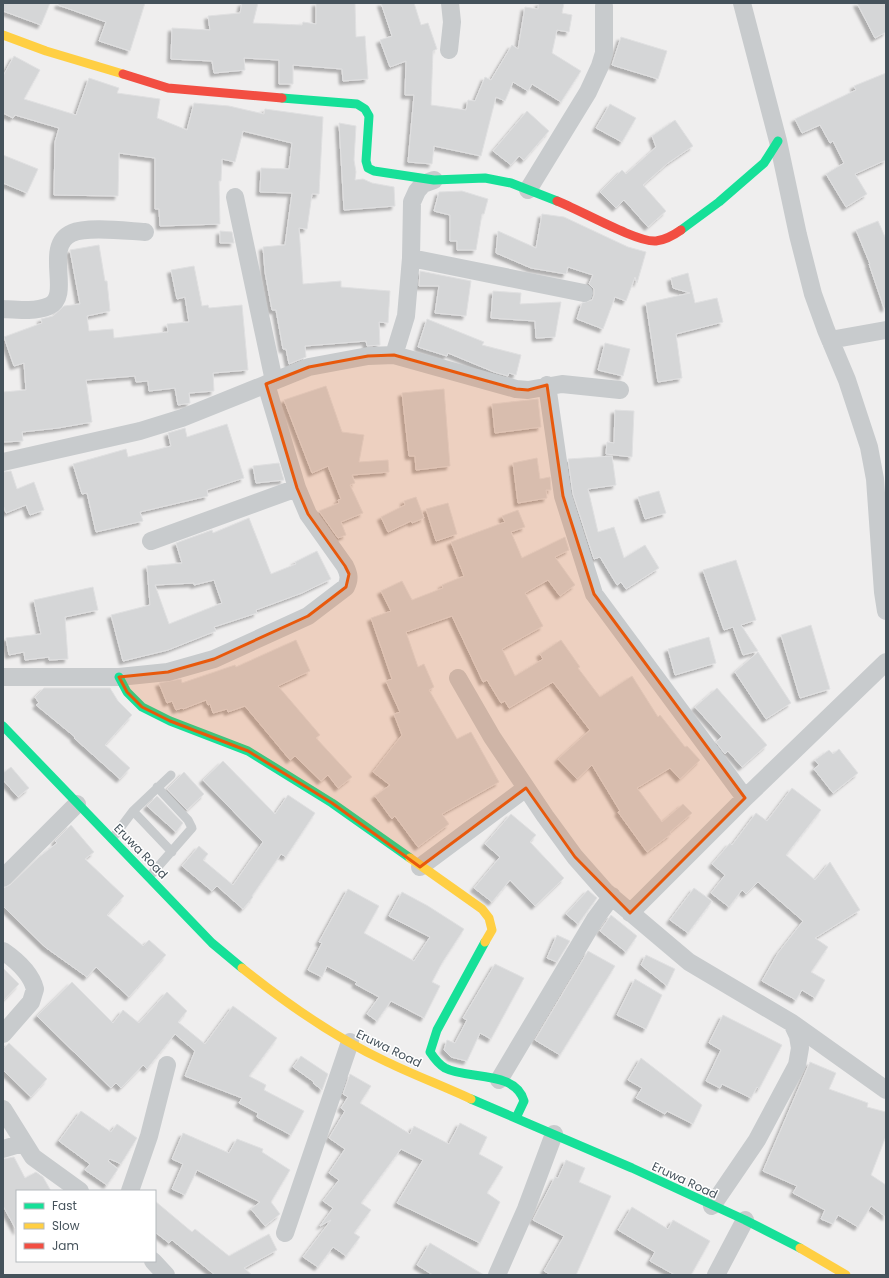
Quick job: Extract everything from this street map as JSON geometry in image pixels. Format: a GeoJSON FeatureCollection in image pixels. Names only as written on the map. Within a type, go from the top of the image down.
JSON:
{"type":"FeatureCollection","features":[{"type":"Feature","properties":{"kind":"street"},"geometry":{"type":"LineString","coordinates":[[449,50],[452,22],[450,3]]}},
{"type":"Feature","properties":{"kind":"street"},"geometry":{"type":"LineString","coordinates":[[742,3],[778,141],[798,235],[813,294],[846,380],[869,447],[875,479],[883,592],[886,611]]}},
{"type":"Feature","properties":{"kind":"street"},"geometry":{"type":"LineString","coordinates":[[528,190],[588,92],[600,66],[604,53],[604,6]]}},
{"type":"Feature","properties":{"kind":"street"},"geometry":{"type":"LineString","coordinates":[[3,35],[46,51],[168,88],[357,104],[365,109],[369,116],[366,161],[368,168],[374,171],[434,180],[485,178],[511,183],[577,209],[633,236],[655,241],[675,235],[719,202],[764,164],[778,141]]}},
{"type":"Feature","properties":{"kind":"street"},"geometry":{"type":"LineString","coordinates":[[394,355],[406,316],[411,258],[412,202],[417,191],[423,184],[434,180]]}},
{"type":"Feature","properties":{"kind":"street"},"geometry":{"type":"LineString","coordinates":[[3,677],[119,677],[168,672],[214,659],[308,616],[346,587],[349,581],[349,574],[345,566],[308,514],[297,488],[270,383],[235,197]]}},
{"type":"Feature","properties":{"kind":"street"},"geometry":{"type":"LineString","coordinates":[[3,309],[26,310],[42,308],[54,303],[58,290],[60,243],[65,236],[73,232],[85,230],[145,232]]}},
{"type":"Feature","properties":{"kind":"street"},"geometry":{"type":"LineString","coordinates":[[411,258],[584,293]]}},
{"type":"Feature","properties":{"kind":"street"},"geometry":{"type":"LineString","coordinates":[[830,340],[886,330]]}},
{"type":"Feature","properties":{"kind":"street"},"geometry":{"type":"LineString","coordinates":[[3,462],[140,431],[182,418],[309,367],[368,356],[394,355],[516,389],[528,390],[547,385],[562,384],[620,390]]}},
{"type":"Feature","properties":{"kind":"street"},"geometry":{"type":"LineString","coordinates":[[547,385],[563,496],[594,594],[745,798]]}},
{"type":"Feature","properties":{"kind":"street"},"geometry":{"type":"LineString","coordinates":[[150,541],[297,488]]}},
{"type":"Feature","properties":{"kind":"street"},"geometry":{"type":"LineString","coordinates":[[630,913],[745,798],[886,662]]}},
{"type":"Feature","properties":{"kind":"street"},"geometry":{"type":"LineString","coordinates":[[119,677],[127,692],[142,707],[170,721],[248,751],[332,804],[482,909],[489,918],[492,930],[437,1030],[430,1052],[445,1069],[499,1080],[518,1088],[522,1094],[524,1102],[516,1118]]}},
{"type":"Feature","properties":{"kind":"street"},"geometry":{"type":"LineString","coordinates":[[458,678],[492,737],[526,788],[575,857],[612,896],[689,962],[792,1023],[886,1090]]}},
{"type":"Feature","properties":{"kind":"street","name":"Eruwa Road"},"geometry":{"type":"LineString","coordinates":[[3,726],[212,943],[283,1001],[386,1062],[632,1168],[745,1220],[793,1244],[846,1275]]}},
{"type":"Feature","properties":{"kind":"street"},"geometry":{"type":"LineString","coordinates":[[420,867],[526,788]]}},
{"type":"Feature","properties":{"kind":"street"},"geometry":{"type":"LineString","coordinates":[[3,878],[77,804]]}},
{"type":"Feature","properties":{"kind":"street"},"geometry":{"type":"LineString","coordinates":[[499,1080],[594,919],[612,896]]}},
{"type":"Feature","properties":{"kind":"street"},"geometry":{"type":"LineString","coordinates":[[3,951],[14,959],[29,976],[35,989],[32,1002],[3,1034]]}},
{"type":"Feature","properties":{"kind":"street"},"geometry":{"type":"LineString","coordinates":[[712,1206],[757,1140],[797,1065],[800,1048],[798,1036],[792,1023]]}},
{"type":"Feature","properties":{"kind":"street"},"geometry":{"type":"LineString","coordinates":[[285,1233],[350,1042]]}},
{"type":"Feature","properties":{"kind":"street"},"geometry":{"type":"LineString","coordinates":[[130,1190],[149,1136],[167,1065]]}},
{"type":"Feature","properties":{"kind":"street"},"geometry":{"type":"LineString","coordinates":[[3,1109],[22,1143],[33,1157],[79,1190]]}},
{"type":"Feature","properties":{"kind":"street"},"geometry":{"type":"LineString","coordinates":[[497,1275],[526,1209],[554,1134]]}},
{"type":"Feature","properties":{"kind":"street"},"geometry":{"type":"LineString","coordinates":[[3,1149],[22,1143]]}},
{"type":"Feature","properties":{"kind":"street"},"geometry":{"type":"LineString","coordinates":[[716,1275],[745,1220]]}},
{"type":"Feature","properties":{"kind":"street"},"geometry":{"type":"LineString","coordinates":[[154,1262],[166,1275]]}},
{"type":"Feature","properties":{"kind":"lane"},"geometry":{"type":"LineString","coordinates":[[112,839],[133,810],[172,775]]}},
{"type":"Feature","properties":{"kind":"lane"},"geometry":{"type":"LineString","coordinates":[[149,877],[192,828],[188,820],[157,787]]}},
{"type":"Feature","properties":{"kind":"lane"},"geometry":{"type":"LineString","coordinates":[[133,810],[172,852]]}},
{"type":"Feature","properties":{"kind":"highlighted area"},"geometry":{"type":"Polygon","coordinates":[[[394,355],[516,389],[528,390],[547,385],[563,496],[594,594],[745,798],[630,913],[575,857],[526,788],[420,867],[332,803],[248,751],[170,721],[142,707],[127,692],[119,677],[168,672],[214,659],[308,616],[346,587],[349,574],[345,566],[308,514],[297,488],[266,384],[309,367],[368,356],[394,355]]]}},
{"type":"Feature","properties":{"kind":"building"},"geometry":{"type":"Polygon","coordinates":[[[3,3],[50,3],[41,25],[3,11],[3,3]]]}},
{"type":"Feature","properties":{"kind":"building"},"geometry":{"type":"Polygon","coordinates":[[[59,3],[145,3],[130,51],[99,41],[106,22],[58,5],[59,3]]]}},
{"type":"Feature","properties":{"kind":"building"},"geometry":{"type":"Polygon","coordinates":[[[242,3],[258,3],[253,23],[302,25],[303,22],[316,24],[316,3],[355,3],[356,37],[365,36],[368,79],[343,81],[342,69],[293,65],[293,84],[279,84],[279,60],[244,58],[245,70],[214,73],[212,61],[171,59],[172,28],[210,30],[208,16],[240,13],[242,3]]]}},
{"type":"Feature","properties":{"kind":"building"},"geometry":{"type":"Polygon","coordinates":[[[381,3],[414,3],[421,25],[428,23],[437,49],[433,51],[431,105],[466,110],[468,100],[475,101],[485,77],[491,80],[512,45],[518,49],[525,7],[538,9],[539,3],[564,3],[562,13],[572,15],[569,32],[557,30],[552,53],[581,71],[561,102],[532,84],[528,91],[513,82],[505,101],[496,97],[481,156],[434,146],[432,164],[408,162],[414,95],[405,95],[406,61],[390,67],[380,40],[392,36],[381,3]]]}},
{"type":"Feature","properties":{"kind":"building"},"geometry":{"type":"Polygon","coordinates":[[[857,3],[886,3],[886,32],[875,38],[857,3]]]}},
{"type":"Feature","properties":{"kind":"building"},"geometry":{"type":"Polygon","coordinates":[[[621,37],[667,51],[658,79],[612,65],[621,37]]]}},
{"type":"Feature","properties":{"kind":"building"},"geometry":{"type":"Polygon","coordinates":[[[14,56],[40,70],[24,99],[76,115],[89,78],[119,88],[117,93],[160,99],[157,118],[187,130],[194,103],[229,106],[264,114],[265,109],[323,117],[319,194],[312,194],[307,229],[299,228],[303,284],[341,281],[341,287],[390,291],[388,323],[379,322],[380,345],[367,346],[366,341],[305,346],[306,357],[289,364],[286,349],[283,349],[276,310],[272,310],[265,272],[263,247],[285,245],[292,193],[260,192],[261,168],[289,169],[292,143],[243,131],[235,162],[222,159],[221,181],[219,181],[220,224],[160,226],[159,209],[155,209],[155,158],[119,153],[118,196],[54,195],[55,142],[59,128],[15,115],[13,118],[3,113],[3,76],[14,56]]]}},
{"type":"Feature","properties":{"kind":"building"},"geometry":{"type":"Polygon","coordinates":[[[886,73],[886,160],[855,174],[867,194],[846,207],[826,174],[844,163],[833,141],[830,143],[820,125],[802,133],[795,119],[856,90],[854,86],[886,73]]]}},
{"type":"Feature","properties":{"kind":"building"},"geometry":{"type":"Polygon","coordinates":[[[610,104],[636,118],[622,142],[596,128],[610,104]]]}},
{"type":"Feature","properties":{"kind":"building"},"geometry":{"type":"Polygon","coordinates":[[[527,111],[549,131],[524,160],[519,156],[511,165],[493,151],[527,111]]]}},
{"type":"Feature","properties":{"kind":"building"},"geometry":{"type":"Polygon","coordinates":[[[675,120],[693,146],[668,163],[643,185],[666,211],[648,227],[624,200],[616,208],[600,192],[622,170],[626,174],[656,147],[652,136],[675,120]]]}},
{"type":"Feature","properties":{"kind":"building"},"geometry":{"type":"Polygon","coordinates":[[[339,123],[356,126],[354,160],[356,172],[355,180],[363,179],[372,183],[394,187],[395,206],[344,210],[339,123]]]}},
{"type":"Feature","properties":{"kind":"building"},"geometry":{"type":"Polygon","coordinates":[[[3,155],[38,169],[27,193],[3,183],[3,155]]]}},
{"type":"Feature","properties":{"kind":"building"},"geometry":{"type":"Polygon","coordinates":[[[462,191],[488,199],[484,214],[482,214],[476,250],[457,250],[457,241],[450,241],[450,215],[434,211],[439,192],[462,191]]]}},
{"type":"Feature","properties":{"kind":"building"},"geometry":{"type":"Polygon","coordinates":[[[542,214],[564,217],[628,247],[646,252],[637,283],[635,277],[626,301],[615,297],[603,329],[577,319],[582,303],[592,300],[594,295],[594,289],[589,284],[593,275],[568,267],[566,274],[531,268],[496,253],[498,231],[536,248],[542,214]]]}},
{"type":"Feature","properties":{"kind":"building"},"geometry":{"type":"Polygon","coordinates":[[[878,221],[886,239],[886,308],[884,308],[870,264],[856,230],[878,221]]]}},
{"type":"Feature","properties":{"kind":"building"},"geometry":{"type":"Polygon","coordinates":[[[220,231],[232,232],[234,243],[220,243],[220,231]]]}},
{"type":"Feature","properties":{"kind":"building"},"geometry":{"type":"Polygon","coordinates":[[[99,245],[105,281],[107,281],[110,311],[87,316],[89,331],[113,329],[114,338],[168,332],[167,324],[189,322],[185,297],[177,299],[171,270],[194,266],[202,306],[208,305],[209,308],[242,305],[248,370],[213,373],[214,391],[189,393],[190,403],[178,405],[175,388],[149,391],[148,381],[136,382],[135,376],[86,380],[92,422],[22,432],[23,441],[3,442],[3,392],[26,390],[24,363],[14,366],[4,337],[42,323],[41,319],[53,316],[64,306],[80,304],[70,250],[99,245]]]}},
{"type":"Feature","properties":{"kind":"building"},"geometry":{"type":"Polygon","coordinates":[[[420,271],[471,281],[466,316],[435,313],[439,286],[419,286],[420,271]]]}},
{"type":"Feature","properties":{"kind":"building"},"geometry":{"type":"Polygon","coordinates":[[[688,273],[695,303],[717,298],[723,322],[676,334],[682,378],[658,382],[646,303],[690,293],[673,288],[671,278],[688,273]]]}},
{"type":"Feature","properties":{"kind":"building"},"geometry":{"type":"Polygon","coordinates":[[[493,291],[521,293],[520,304],[561,302],[555,337],[536,338],[535,321],[491,318],[493,291]]]}},
{"type":"Feature","properties":{"kind":"building"},"geometry":{"type":"Polygon","coordinates":[[[427,319],[484,342],[482,345],[521,355],[516,375],[509,373],[508,376],[494,372],[448,353],[447,356],[418,347],[427,319]]]}},
{"type":"Feature","properties":{"kind":"building"},"geometry":{"type":"Polygon","coordinates":[[[605,343],[630,349],[623,376],[598,370],[605,343]]]}},
{"type":"Feature","properties":{"kind":"building"},"geometry":{"type":"Polygon","coordinates":[[[326,386],[342,432],[364,435],[359,462],[388,460],[389,472],[352,475],[355,483],[350,485],[363,513],[341,522],[346,535],[338,538],[319,511],[339,503],[338,500],[341,499],[328,466],[312,473],[284,400],[326,386]]]}},
{"type":"Feature","properties":{"kind":"building"},"geometry":{"type":"Polygon","coordinates":[[[444,389],[450,466],[416,470],[415,456],[409,456],[402,393],[444,389]]]}},
{"type":"Feature","properties":{"kind":"building"},"geometry":{"type":"Polygon","coordinates":[[[538,399],[541,427],[495,433],[492,404],[538,399]]]}},
{"type":"Feature","properties":{"kind":"building"},"geometry":{"type":"Polygon","coordinates":[[[615,410],[634,411],[632,457],[606,454],[607,442],[614,443],[615,410]]]}},
{"type":"Feature","properties":{"kind":"building"},"geometry":{"type":"Polygon","coordinates":[[[227,424],[244,478],[207,490],[208,496],[140,512],[143,521],[96,532],[87,493],[82,494],[73,464],[126,449],[128,457],[171,446],[168,433],[185,428],[187,437],[227,424]]]}},
{"type":"Feature","properties":{"kind":"building"},"geometry":{"type":"Polygon","coordinates":[[[612,456],[616,485],[588,489],[598,532],[614,527],[624,558],[645,545],[659,568],[626,589],[621,582],[617,585],[600,557],[594,559],[573,494],[568,459],[612,456]]]}},
{"type":"Feature","properties":{"kind":"building"},"geometry":{"type":"Polygon","coordinates":[[[537,458],[540,479],[550,477],[551,490],[546,490],[547,498],[518,503],[513,463],[537,458]]]}},
{"type":"Feature","properties":{"kind":"building"},"geometry":{"type":"Polygon","coordinates":[[[279,463],[284,480],[256,483],[253,466],[279,463]]]}},
{"type":"Feature","properties":{"kind":"building"},"geometry":{"type":"Polygon","coordinates":[[[11,471],[17,489],[34,482],[44,510],[30,515],[26,505],[6,513],[3,505],[3,472],[11,471]]]}},
{"type":"Feature","properties":{"kind":"building"},"geometry":{"type":"Polygon","coordinates":[[[659,491],[666,513],[645,519],[638,497],[659,491]]]}},
{"type":"Feature","properties":{"kind":"building"},"geometry":{"type":"Polygon","coordinates":[[[416,497],[424,518],[412,523],[411,521],[388,532],[381,517],[405,505],[404,501],[416,497]]]}},
{"type":"Feature","properties":{"kind":"building"},"geometry":{"type":"Polygon","coordinates":[[[448,503],[457,534],[436,541],[426,509],[448,503]]]}},
{"type":"Feature","properties":{"kind":"building"},"geometry":{"type":"Polygon","coordinates":[[[518,510],[525,527],[511,532],[522,558],[565,537],[569,550],[555,557],[575,585],[560,596],[548,580],[525,593],[543,626],[502,649],[515,676],[543,659],[540,654],[561,640],[580,667],[578,668],[600,697],[632,676],[658,717],[660,715],[685,747],[687,746],[700,760],[680,779],[670,768],[637,788],[662,822],[683,804],[692,813],[670,832],[671,834],[647,852],[618,812],[620,811],[592,765],[577,779],[558,759],[590,730],[553,682],[509,708],[505,701],[501,703],[487,680],[483,682],[452,616],[406,632],[418,667],[424,664],[434,687],[429,690],[457,739],[471,732],[499,782],[442,814],[449,824],[418,847],[395,816],[392,819],[375,796],[390,785],[373,772],[402,735],[394,714],[400,712],[386,681],[392,679],[371,618],[391,611],[381,591],[402,581],[412,600],[443,588],[442,585],[464,576],[451,542],[505,522],[502,516],[518,510]]]}},
{"type":"Feature","properties":{"kind":"building"},"geometry":{"type":"Polygon","coordinates":[[[249,518],[271,574],[296,564],[295,562],[317,551],[331,579],[302,593],[256,610],[257,613],[214,627],[216,631],[168,650],[123,661],[111,615],[150,605],[147,566],[182,563],[176,543],[212,530],[213,533],[249,518]],[[214,580],[194,585],[194,583],[155,585],[169,624],[222,603],[214,580]]]}},
{"type":"Feature","properties":{"kind":"building"},"geometry":{"type":"Polygon","coordinates":[[[736,560],[756,620],[741,625],[758,651],[743,655],[733,627],[724,630],[703,570],[736,560]]]}},
{"type":"Feature","properties":{"kind":"building"},"geometry":{"type":"Polygon","coordinates":[[[93,587],[98,610],[65,617],[68,659],[49,660],[49,657],[25,660],[24,652],[9,655],[6,638],[41,634],[34,600],[93,587]]]}},
{"type":"Feature","properties":{"kind":"building"},"geometry":{"type":"Polygon","coordinates":[[[811,625],[830,689],[800,698],[781,635],[811,625]]]}},
{"type":"Feature","properties":{"kind":"building"},"geometry":{"type":"Polygon","coordinates":[[[709,637],[716,663],[675,675],[668,649],[709,637]]]}},
{"type":"Feature","properties":{"kind":"building"},"geometry":{"type":"Polygon","coordinates":[[[296,640],[310,671],[278,686],[320,735],[316,738],[352,777],[338,788],[328,775],[321,781],[295,756],[290,760],[245,706],[228,712],[227,709],[213,713],[210,704],[208,705],[206,700],[183,709],[176,710],[172,701],[167,703],[159,683],[181,679],[182,683],[235,665],[236,667],[296,640]]]}},
{"type":"Feature","properties":{"kind":"building"},"geometry":{"type":"Polygon","coordinates":[[[758,652],[791,703],[766,719],[735,672],[758,652]]]}},
{"type":"Feature","properties":{"kind":"building"},"geometry":{"type":"Polygon","coordinates":[[[44,688],[110,688],[118,701],[132,715],[105,745],[130,768],[120,779],[74,738],[75,737],[36,705],[39,703],[35,697],[44,688]]]}},
{"type":"Feature","properties":{"kind":"building"},"geometry":{"type":"Polygon","coordinates":[[[717,688],[767,745],[742,767],[728,751],[725,754],[716,742],[722,737],[695,707],[717,688]]]}},
{"type":"Feature","properties":{"kind":"building"},"geometry":{"type":"Polygon","coordinates":[[[839,749],[858,773],[833,793],[814,769],[819,765],[815,760],[829,750],[833,754],[839,749]]]}},
{"type":"Feature","properties":{"kind":"building"},"geometry":{"type":"Polygon","coordinates":[[[223,761],[275,814],[288,795],[315,813],[286,857],[281,854],[252,896],[253,897],[243,909],[217,886],[212,891],[182,866],[199,846],[208,854],[203,860],[233,885],[263,842],[203,780],[223,761]]]}},
{"type":"Feature","properties":{"kind":"building"},"geometry":{"type":"Polygon","coordinates":[[[11,767],[29,788],[18,797],[3,780],[3,773],[11,767]]]}},
{"type":"Feature","properties":{"kind":"building"},"geometry":{"type":"Polygon","coordinates":[[[184,772],[204,794],[187,810],[167,789],[184,772]]]}},
{"type":"Feature","properties":{"kind":"building"},"geometry":{"type":"Polygon","coordinates":[[[792,788],[821,810],[786,855],[815,880],[830,862],[860,910],[815,938],[828,947],[811,972],[825,980],[815,998],[802,990],[796,1000],[762,981],[778,953],[803,921],[758,882],[746,894],[742,890],[729,907],[711,893],[725,875],[712,864],[730,843],[732,845],[756,813],[767,821],[792,788]]]}},
{"type":"Feature","properties":{"kind":"building"},"geometry":{"type":"Polygon","coordinates":[[[157,796],[183,823],[176,832],[147,806],[157,796]]]}},
{"type":"Feature","properties":{"kind":"building"},"geometry":{"type":"Polygon","coordinates":[[[511,814],[536,835],[530,842],[564,878],[535,906],[510,880],[492,902],[474,888],[500,857],[485,844],[511,814]]]}},
{"type":"Feature","properties":{"kind":"building"},"geometry":{"type":"Polygon","coordinates":[[[71,825],[94,852],[85,859],[124,896],[107,915],[143,946],[149,940],[166,955],[129,997],[96,967],[87,977],[45,947],[3,906],[3,888],[10,885],[39,857],[57,843],[55,841],[71,825]]]}},
{"type":"Feature","properties":{"kind":"building"},"geometry":{"type":"Polygon","coordinates":[[[694,888],[712,901],[688,933],[670,920],[694,888]]]}},
{"type":"Feature","properties":{"kind":"building"},"geometry":{"type":"Polygon","coordinates":[[[348,889],[379,906],[364,933],[414,961],[430,937],[389,916],[402,892],[428,906],[464,929],[442,963],[432,982],[440,986],[424,1018],[391,1001],[377,1021],[367,1014],[379,997],[355,984],[357,982],[327,966],[322,977],[308,970],[322,943],[319,942],[348,889]]]}},
{"type":"Feature","properties":{"kind":"building"},"geometry":{"type":"Polygon","coordinates":[[[588,890],[597,898],[578,924],[566,914],[588,890]]]}},
{"type":"Feature","properties":{"kind":"building"},"geometry":{"type":"Polygon","coordinates":[[[611,915],[637,936],[626,952],[600,931],[611,915]]]}},
{"type":"Feature","properties":{"kind":"building"},"geometry":{"type":"Polygon","coordinates":[[[557,935],[570,941],[557,962],[547,958],[557,935]]]}},
{"type":"Feature","properties":{"kind":"building"},"geometry":{"type":"Polygon","coordinates":[[[588,951],[615,966],[560,1055],[535,1040],[588,951]]]}},
{"type":"Feature","properties":{"kind":"building"},"geometry":{"type":"Polygon","coordinates":[[[646,955],[675,969],[667,986],[641,965],[646,955]]]}},
{"type":"Feature","properties":{"kind":"building"},"geometry":{"type":"Polygon","coordinates":[[[495,964],[524,978],[491,1039],[480,1033],[467,1061],[451,1057],[444,1050],[447,1040],[455,1043],[467,1020],[463,1018],[495,964]]]}},
{"type":"Feature","properties":{"kind":"building"},"geometry":{"type":"Polygon","coordinates":[[[3,968],[19,984],[3,1001],[3,968]]]}},
{"type":"Feature","properties":{"kind":"building"},"geometry":{"type":"Polygon","coordinates":[[[635,979],[662,995],[646,1029],[617,1015],[635,979]]]}},
{"type":"Feature","properties":{"kind":"building"},"geometry":{"type":"Polygon","coordinates":[[[72,982],[113,1023],[123,1010],[139,1023],[167,992],[187,1011],[178,1022],[205,1044],[233,1006],[277,1038],[249,1076],[266,1085],[264,1090],[304,1111],[291,1135],[257,1117],[258,1113],[239,1103],[242,1098],[185,1076],[195,1051],[175,1034],[147,1069],[143,1065],[121,1088],[116,1083],[111,1088],[37,1016],[72,982]]]}},
{"type":"Feature","properties":{"kind":"building"},"geometry":{"type":"Polygon","coordinates":[[[723,1015],[782,1045],[759,1089],[757,1087],[751,1098],[722,1084],[720,1088],[706,1081],[721,1050],[709,1043],[723,1015]]]}},
{"type":"Feature","properties":{"kind":"building"},"geometry":{"type":"Polygon","coordinates":[[[9,1043],[47,1079],[31,1097],[3,1070],[3,1049],[9,1043]]]}},
{"type":"Feature","properties":{"kind":"building"},"geometry":{"type":"Polygon","coordinates":[[[301,1056],[328,1074],[322,1090],[313,1083],[314,1082],[293,1067],[301,1056]]]}},
{"type":"Feature","properties":{"kind":"building"},"geometry":{"type":"Polygon","coordinates":[[[641,1058],[702,1105],[693,1124],[667,1111],[665,1114],[636,1098],[642,1088],[628,1080],[641,1058]]]}},
{"type":"Feature","properties":{"kind":"building"},"geometry":{"type":"Polygon","coordinates":[[[810,1062],[836,1073],[829,1089],[868,1103],[867,1107],[886,1112],[886,1136],[871,1175],[886,1185],[886,1217],[871,1206],[858,1227],[838,1215],[833,1224],[821,1219],[825,1210],[793,1193],[797,1186],[763,1171],[810,1062]]]}},
{"type":"Feature","properties":{"kind":"building"},"geometry":{"type":"Polygon","coordinates":[[[350,1074],[371,1086],[360,1103],[410,1134],[414,1126],[449,1144],[460,1123],[487,1137],[479,1154],[503,1167],[487,1193],[500,1202],[480,1243],[397,1203],[423,1160],[401,1149],[361,1203],[371,1210],[354,1233],[360,1237],[346,1256],[333,1247],[318,1267],[303,1257],[331,1220],[320,1226],[333,1208],[323,1201],[339,1180],[329,1173],[345,1149],[329,1138],[345,1111],[341,1108],[348,1097],[343,1094],[350,1074]]]}},
{"type":"Feature","properties":{"kind":"building"},"geometry":{"type":"Polygon","coordinates":[[[81,1111],[111,1132],[117,1124],[137,1138],[121,1164],[110,1159],[108,1161],[118,1169],[107,1185],[85,1170],[90,1164],[59,1141],[81,1111]]]}},
{"type":"Feature","properties":{"kind":"building"},"geometry":{"type":"Polygon","coordinates":[[[183,1133],[229,1153],[237,1139],[263,1149],[262,1152],[290,1170],[271,1202],[280,1214],[265,1226],[251,1209],[260,1202],[197,1170],[185,1195],[172,1189],[183,1164],[172,1159],[183,1133]]]}},
{"type":"Feature","properties":{"kind":"building"},"geometry":{"type":"Polygon","coordinates":[[[14,1157],[25,1178],[36,1172],[43,1177],[50,1190],[16,1190],[16,1229],[3,1206],[3,1159],[14,1157]]]}},
{"type":"Feature","properties":{"kind":"building"},"geometry":{"type":"Polygon","coordinates":[[[566,1160],[585,1168],[579,1182],[611,1196],[576,1275],[551,1275],[544,1271],[564,1236],[533,1220],[555,1177],[558,1178],[566,1160]]]}},
{"type":"Feature","properties":{"kind":"building"},"geometry":{"type":"Polygon","coordinates":[[[156,1202],[192,1232],[195,1229],[229,1256],[269,1234],[277,1250],[244,1268],[252,1275],[215,1275],[172,1240],[169,1243],[156,1233],[156,1202]]]}},
{"type":"Feature","properties":{"kind":"building"},"geometry":{"type":"Polygon","coordinates":[[[632,1207],[668,1229],[673,1220],[710,1241],[691,1275],[675,1275],[650,1261],[655,1252],[618,1230],[632,1207]]]}},
{"type":"Feature","properties":{"kind":"building"},"geometry":{"type":"Polygon","coordinates":[[[430,1243],[484,1275],[433,1275],[417,1265],[430,1243]]]}},
{"type":"Feature","properties":{"kind":"traffic: fast"},"geometry":{"type":"LineString","coordinates":[[282,98],[357,104],[365,109],[369,116],[366,161],[368,168],[374,171],[434,180],[485,178],[511,183],[557,201]]}},
{"type":"Feature","properties":{"kind":"traffic: fast"},"geometry":{"type":"LineString","coordinates":[[681,230],[719,202],[764,163],[778,141]]}},
{"type":"Feature","properties":{"kind":"traffic: fast"},"geometry":{"type":"LineString","coordinates":[[119,677],[127,692],[142,707],[170,721],[248,751],[332,803],[410,858]]}},
{"type":"Feature","properties":{"kind":"traffic: fast"},"geometry":{"type":"LineString","coordinates":[[3,726],[212,943],[242,968]]}},
{"type":"Feature","properties":{"kind":"traffic: fast"},"geometry":{"type":"LineString","coordinates":[[485,942],[437,1030],[430,1052],[438,1063],[455,1072],[490,1077],[511,1084],[519,1091],[524,1101],[516,1118]]}},
{"type":"Feature","properties":{"kind":"traffic: fast"},"geometry":{"type":"LineString","coordinates":[[471,1099],[632,1168],[745,1220],[800,1248]]}},
{"type":"Feature","properties":{"kind":"traffic: slow"},"geometry":{"type":"LineString","coordinates":[[3,35],[46,51],[123,74]]}},
{"type":"Feature","properties":{"kind":"traffic: slow"},"geometry":{"type":"LineString","coordinates":[[410,858],[482,909],[489,918],[492,930],[485,942]]}},
{"type":"Feature","properties":{"kind":"traffic: slow"},"geometry":{"type":"LineString","coordinates":[[242,968],[312,1020],[368,1053],[471,1099]]}},
{"type":"Feature","properties":{"kind":"traffic: slow"},"geometry":{"type":"LineString","coordinates":[[800,1248],[846,1275]]}},
{"type":"Feature","properties":{"kind":"traffic: jam"},"geometry":{"type":"LineString","coordinates":[[123,74],[168,88],[282,98]]}},
{"type":"Feature","properties":{"kind":"traffic: jam"},"geometry":{"type":"LineString","coordinates":[[557,201],[622,231],[647,240],[663,240],[681,230]]}}]}
